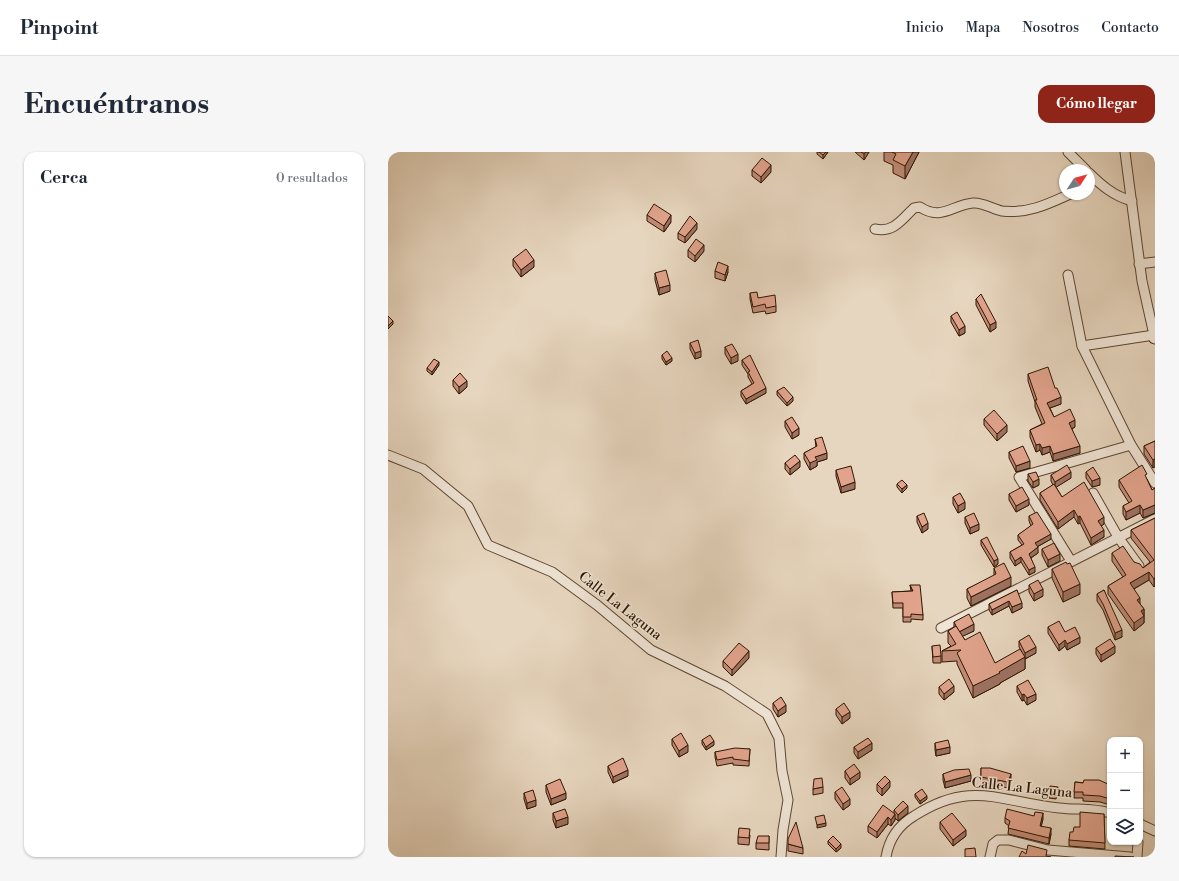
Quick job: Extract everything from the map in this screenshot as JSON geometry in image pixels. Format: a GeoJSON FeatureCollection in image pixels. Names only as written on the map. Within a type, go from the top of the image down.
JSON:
{"type":"FeatureCollection","features":[{"type":"Feature","properties":{"kind":"street"},"geometry":{"type":"LineString","coordinates":[[1068,152],[1080,164]]}},
{"type":"Feature","properties":{"kind":"street"},"geometry":{"type":"LineString","coordinates":[[1082,346],[1154,336],[1140,264],[1126,152]]}},
{"type":"Feature","properties":{"kind":"street"},"geometry":{"type":"LineString","coordinates":[[1095,184],[1119,197],[1132,201]]}},
{"type":"Feature","properties":{"kind":"street"},"geometry":{"type":"LineString","coordinates":[[875,229],[888,229],[905,219],[914,208],[920,207],[926,211],[936,213],[971,203],[978,203],[1001,211],[1029,211],[1059,199]]}},
{"type":"Feature","properties":{"kind":"street"},"geometry":{"type":"LineString","coordinates":[[1140,264],[1155,262]]}},
{"type":"Feature","properties":{"kind":"street"},"geometry":{"type":"LineString","coordinates":[[1068,275],[1082,346],[1131,445],[1155,482]]}},
{"type":"Feature","properties":{"kind":"street"},"geometry":{"type":"LineString","coordinates":[[1071,561],[1019,477],[1131,445]]}},
{"type":"Feature","properties":{"kind":"street","name":"Calle La Laguna"},"geometry":{"type":"LineString","coordinates":[[388,455],[423,469],[468,506],[488,545],[552,572],[597,605],[651,650],[726,686],[767,714],[779,738],[782,772],[788,800],[783,830],[781,857]]}},
{"type":"Feature","properties":{"kind":"street"},"geometry":{"type":"LineString","coordinates":[[1093,493],[1118,537],[1139,566]]}},
{"type":"Feature","properties":{"kind":"street"},"geometry":{"type":"LineString","coordinates":[[941,628],[1155,519]]}},
{"type":"Feature","properties":{"kind":"street","name":"Calle La Laguna"},"geometry":{"type":"LineString","coordinates":[[886,857],[892,839],[903,823],[941,801],[970,794],[992,796],[1059,808],[1095,809],[1107,812]]}},
{"type":"Feature","properties":{"kind":"street"},"geometry":{"type":"LineString","coordinates":[[1143,825],[1155,831]]}},
{"type":"Feature","properties":{"kind":"street"},"geometry":{"type":"LineString","coordinates":[[990,857],[992,844],[998,840],[1009,840],[1048,850],[1130,857]]}},
{"type":"Feature","properties":{"kind":"street"},"geometry":{"type":"LineString","coordinates":[[1137,857],[1138,845]]}},
{"type":"Feature","properties":{"kind":"building"},"geometry":{"type":"Polygon","coordinates":[[[819,152],[826,152],[823,155],[819,152]]]}},
{"type":"Feature","properties":{"kind":"building"},"geometry":{"type":"Polygon","coordinates":[[[892,152],[913,152],[905,166],[893,160],[896,154],[892,152]]]}},
{"type":"Feature","properties":{"kind":"building"},"geometry":{"type":"Polygon","coordinates":[[[762,158],[771,165],[761,177],[752,170],[762,158]]]}},
{"type":"Feature","properties":{"kind":"building"},"geometry":{"type":"Polygon","coordinates":[[[654,204],[671,215],[664,226],[647,215],[654,204]]]}},
{"type":"Feature","properties":{"kind":"building"},"geometry":{"type":"Polygon","coordinates":[[[690,216],[697,223],[685,237],[678,233],[690,216]]]}},
{"type":"Feature","properties":{"kind":"building"},"geometry":{"type":"Polygon","coordinates":[[[696,239],[704,245],[695,256],[688,250],[696,239]]]}},
{"type":"Feature","properties":{"kind":"building"},"geometry":{"type":"Polygon","coordinates":[[[526,249],[534,260],[521,270],[513,259],[526,249]]]}},
{"type":"Feature","properties":{"kind":"building"},"geometry":{"type":"Polygon","coordinates":[[[718,262],[728,266],[725,275],[715,271],[718,262]]]}},
{"type":"Feature","properties":{"kind":"building"},"geometry":{"type":"Polygon","coordinates":[[[666,270],[670,285],[659,288],[655,273],[666,270]]]}},
{"type":"Feature","properties":{"kind":"building"},"geometry":{"type":"Polygon","coordinates":[[[757,292],[758,298],[775,295],[776,306],[766,308],[765,304],[753,307],[750,293],[757,292]]]}},
{"type":"Feature","properties":{"kind":"building"},"geometry":{"type":"Polygon","coordinates":[[[981,294],[996,322],[990,325],[976,299],[981,294]]]}},
{"type":"Feature","properties":{"kind":"building"},"geometry":{"type":"Polygon","coordinates":[[[957,312],[965,326],[959,330],[951,316],[957,312]]]}},
{"type":"Feature","properties":{"kind":"building"},"geometry":{"type":"Polygon","coordinates":[[[388,316],[393,321],[388,326],[388,316]]]}},
{"type":"Feature","properties":{"kind":"building"},"geometry":{"type":"Polygon","coordinates":[[[698,340],[701,351],[695,353],[690,343],[698,340]]]}},
{"type":"Feature","properties":{"kind":"building"},"geometry":{"type":"Polygon","coordinates":[[[732,344],[738,354],[731,358],[725,347],[732,344]]]}},
{"type":"Feature","properties":{"kind":"building"},"geometry":{"type":"Polygon","coordinates":[[[667,351],[672,358],[666,362],[662,355],[667,351]]]}},
{"type":"Feature","properties":{"kind":"building"},"geometry":{"type":"Polygon","coordinates":[[[750,355],[766,388],[746,399],[741,391],[754,383],[748,372],[750,371],[742,360],[750,355]]]}},
{"type":"Feature","properties":{"kind":"building"},"geometry":{"type":"Polygon","coordinates":[[[434,359],[439,362],[432,372],[427,368],[434,359]]]}},
{"type":"Feature","properties":{"kind":"building"},"geometry":{"type":"Polygon","coordinates":[[[1048,367],[1055,388],[1057,388],[1061,397],[1047,403],[1054,417],[1070,409],[1075,420],[1069,423],[1080,446],[1053,454],[1050,446],[1042,448],[1040,444],[1036,445],[1030,430],[1045,423],[1035,400],[1037,400],[1028,374],[1048,367]]]}},
{"type":"Feature","properties":{"kind":"building"},"geometry":{"type":"Polygon","coordinates":[[[460,373],[467,381],[459,387],[453,380],[460,373]]]}},
{"type":"Feature","properties":{"kind":"building"},"geometry":{"type":"Polygon","coordinates":[[[784,387],[793,397],[787,403],[777,391],[784,387]]]}},
{"type":"Feature","properties":{"kind":"building"},"geometry":{"type":"Polygon","coordinates":[[[994,410],[1007,425],[997,434],[984,419],[994,410]]]}},
{"type":"Feature","properties":{"kind":"building"},"geometry":{"type":"Polygon","coordinates":[[[792,417],[799,428],[792,433],[785,421],[792,417]]]}},
{"type":"Feature","properties":{"kind":"building"},"geometry":{"type":"Polygon","coordinates":[[[822,437],[827,453],[815,457],[817,460],[810,463],[804,453],[817,446],[815,439],[822,437]]]}},
{"type":"Feature","properties":{"kind":"building"},"geometry":{"type":"Polygon","coordinates":[[[1155,441],[1155,459],[1153,460],[1144,446],[1155,441]]]}},
{"type":"Feature","properties":{"kind":"building"},"geometry":{"type":"Polygon","coordinates":[[[1023,446],[1030,461],[1016,466],[1009,452],[1023,446]]]}},
{"type":"Feature","properties":{"kind":"building"},"geometry":{"type":"Polygon","coordinates":[[[795,455],[800,461],[790,469],[785,463],[795,455]]]}},
{"type":"Feature","properties":{"kind":"building"},"geometry":{"type":"Polygon","coordinates":[[[1067,465],[1071,472],[1055,482],[1051,475],[1067,465]]]}},
{"type":"Feature","properties":{"kind":"building"},"geometry":{"type":"Polygon","coordinates":[[[1142,465],[1147,474],[1145,475],[1152,490],[1155,488],[1155,505],[1143,510],[1140,505],[1126,512],[1123,506],[1132,501],[1119,480],[1142,465]]]}},
{"type":"Feature","properties":{"kind":"building"},"geometry":{"type":"Polygon","coordinates":[[[851,466],[855,482],[841,487],[836,470],[851,466]]]}},
{"type":"Feature","properties":{"kind":"building"},"geometry":{"type":"Polygon","coordinates":[[[1093,467],[1100,478],[1092,481],[1086,472],[1093,467]]]}},
{"type":"Feature","properties":{"kind":"building"},"geometry":{"type":"Polygon","coordinates":[[[1036,472],[1039,479],[1033,482],[1028,474],[1036,472]]]}},
{"type":"Feature","properties":{"kind":"building"},"geometry":{"type":"Polygon","coordinates":[[[902,480],[907,485],[902,489],[897,484],[902,480]]]}},
{"type":"Feature","properties":{"kind":"building"},"geometry":{"type":"Polygon","coordinates":[[[1084,482],[1104,517],[1098,521],[1104,530],[1091,538],[1080,516],[1078,517],[1074,510],[1058,522],[1040,493],[1054,484],[1062,497],[1084,482]]]}},
{"type":"Feature","properties":{"kind":"building"},"geometry":{"type":"Polygon","coordinates":[[[1022,487],[1029,499],[1016,506],[1009,494],[1022,487]]]}},
{"type":"Feature","properties":{"kind":"building"},"geometry":{"type":"Polygon","coordinates":[[[960,493],[965,502],[958,506],[953,497],[960,493]]]}},
{"type":"Feature","properties":{"kind":"building"},"geometry":{"type":"Polygon","coordinates":[[[1037,512],[1051,534],[1035,543],[1038,547],[1029,554],[1035,567],[1029,570],[1021,557],[1015,561],[1010,552],[1024,544],[1018,535],[1033,524],[1029,516],[1037,512]]]}},
{"type":"Feature","properties":{"kind":"building"},"geometry":{"type":"Polygon","coordinates":[[[924,513],[928,523],[922,527],[917,516],[924,513]]]}},
{"type":"Feature","properties":{"kind":"building"},"geometry":{"type":"Polygon","coordinates":[[[974,513],[979,524],[970,528],[965,517],[974,513]]]}},
{"type":"Feature","properties":{"kind":"building"},"geometry":{"type":"Polygon","coordinates":[[[1155,518],[1155,578],[1154,579],[1149,572],[1130,583],[1140,598],[1137,600],[1144,609],[1141,611],[1144,616],[1134,623],[1108,586],[1126,575],[1112,553],[1123,546],[1134,562],[1140,564],[1143,568],[1154,560],[1131,530],[1155,518]]]}},
{"type":"Feature","properties":{"kind":"building"},"geometry":{"type":"Polygon","coordinates":[[[987,537],[998,559],[994,561],[981,540],[987,537]]]}},
{"type":"Feature","properties":{"kind":"building"},"geometry":{"type":"Polygon","coordinates":[[[1054,543],[1060,554],[1048,560],[1042,549],[1054,543]]]}},
{"type":"Feature","properties":{"kind":"building"},"geometry":{"type":"Polygon","coordinates":[[[1066,562],[1067,564],[1070,563],[1080,584],[1063,592],[1052,569],[1066,562]]]}},
{"type":"Feature","properties":{"kind":"building"},"geometry":{"type":"Polygon","coordinates":[[[1004,563],[1011,577],[971,597],[967,589],[996,574],[994,568],[1004,563]]]}},
{"type":"Feature","properties":{"kind":"building"},"geometry":{"type":"Polygon","coordinates":[[[1038,580],[1043,589],[1034,594],[1029,585],[1038,580]]]}},
{"type":"Feature","properties":{"kind":"building"},"geometry":{"type":"Polygon","coordinates":[[[910,585],[920,585],[923,615],[911,614],[911,617],[903,617],[903,603],[893,603],[892,592],[913,591],[910,585]]]}},
{"type":"Feature","properties":{"kind":"building"},"geometry":{"type":"Polygon","coordinates":[[[1017,590],[1022,603],[1012,607],[1009,601],[992,610],[989,604],[1017,590]]]}},
{"type":"Feature","properties":{"kind":"building"},"geometry":{"type":"Polygon","coordinates":[[[1104,590],[1122,630],[1115,633],[1103,604],[1097,594],[1104,590]]]}},
{"type":"Feature","properties":{"kind":"building"},"geometry":{"type":"Polygon","coordinates":[[[969,614],[974,624],[959,632],[954,622],[969,614]]]}},
{"type":"Feature","properties":{"kind":"building"},"geometry":{"type":"Polygon","coordinates":[[[1059,621],[1065,632],[1075,627],[1080,637],[1067,644],[1065,640],[1059,645],[1048,627],[1059,621]]]}},
{"type":"Feature","properties":{"kind":"building"},"geometry":{"type":"Polygon","coordinates":[[[956,626],[965,640],[980,632],[995,663],[1020,649],[1025,657],[999,672],[1000,673],[973,686],[957,653],[961,650],[942,651],[956,644],[948,631],[956,626]]]}},
{"type":"Feature","properties":{"kind":"building"},"geometry":{"type":"Polygon","coordinates":[[[1029,635],[1036,647],[1025,653],[1019,641],[1029,635]]]}},
{"type":"Feature","properties":{"kind":"building"},"geometry":{"type":"Polygon","coordinates":[[[1110,639],[1115,646],[1101,655],[1096,648],[1110,639]]]}},
{"type":"Feature","properties":{"kind":"building"},"geometry":{"type":"Polygon","coordinates":[[[739,643],[749,651],[732,670],[723,661],[739,643]]]}},
{"type":"Feature","properties":{"kind":"building"},"geometry":{"type":"Polygon","coordinates":[[[940,645],[941,656],[933,657],[932,646],[940,645]]]}},
{"type":"Feature","properties":{"kind":"building"},"geometry":{"type":"Polygon","coordinates":[[[949,679],[954,686],[944,694],[939,687],[949,679]]]}},
{"type":"Feature","properties":{"kind":"building"},"geometry":{"type":"Polygon","coordinates":[[[1028,680],[1036,694],[1027,698],[1024,694],[1022,695],[1017,686],[1028,680]]]}},
{"type":"Feature","properties":{"kind":"building"},"geometry":{"type":"Polygon","coordinates":[[[781,697],[786,705],[778,711],[773,703],[781,697]]]}},
{"type":"Feature","properties":{"kind":"building"},"geometry":{"type":"Polygon","coordinates":[[[844,703],[850,712],[842,717],[836,709],[844,703]]]}},
{"type":"Feature","properties":{"kind":"building"},"geometry":{"type":"Polygon","coordinates":[[[681,733],[688,745],[679,751],[672,739],[681,733]]]}},
{"type":"Feature","properties":{"kind":"building"},"geometry":{"type":"Polygon","coordinates":[[[710,735],[714,741],[706,747],[702,740],[710,735]]]}},
{"type":"Feature","properties":{"kind":"building"},"geometry":{"type":"Polygon","coordinates":[[[868,738],[872,743],[858,752],[854,747],[868,738]]]}},
{"type":"Feature","properties":{"kind":"building"},"geometry":{"type":"Polygon","coordinates":[[[948,740],[950,747],[936,750],[935,743],[948,740]]]}},
{"type":"Feature","properties":{"kind":"building"},"geometry":{"type":"Polygon","coordinates":[[[735,748],[750,749],[749,761],[733,759],[733,757],[717,760],[715,752],[735,748]]]}},
{"type":"Feature","properties":{"kind":"building"},"geometry":{"type":"Polygon","coordinates":[[[623,758],[628,770],[613,777],[608,766],[623,758]]]}},
{"type":"Feature","properties":{"kind":"building"},"geometry":{"type":"Polygon","coordinates":[[[854,764],[860,772],[850,779],[845,771],[854,764]]]}},
{"type":"Feature","properties":{"kind":"building"},"geometry":{"type":"Polygon","coordinates":[[[981,768],[990,768],[1011,774],[1008,782],[981,777],[981,768]]]}},
{"type":"Feature","properties":{"kind":"building"},"geometry":{"type":"Polygon","coordinates":[[[969,769],[971,775],[945,782],[943,774],[954,770],[969,769]]]}},
{"type":"Feature","properties":{"kind":"building"},"geometry":{"type":"Polygon","coordinates":[[[885,776],[890,781],[882,789],[877,784],[885,776]]]}},
{"type":"Feature","properties":{"kind":"building"},"geometry":{"type":"Polygon","coordinates":[[[822,778],[823,787],[813,789],[814,779],[822,778]]]}},
{"type":"Feature","properties":{"kind":"building"},"geometry":{"type":"Polygon","coordinates":[[[560,779],[566,793],[551,799],[546,785],[560,779]]]}},
{"type":"Feature","properties":{"kind":"building"},"geometry":{"type":"Polygon","coordinates":[[[1084,780],[1099,780],[1107,784],[1107,798],[1083,795],[1083,792],[1074,792],[1075,782],[1083,783],[1084,780]]]}},
{"type":"Feature","properties":{"kind":"building"},"geometry":{"type":"Polygon","coordinates":[[[1050,786],[1058,787],[1056,796],[1049,795],[1050,786]]]}},
{"type":"Feature","properties":{"kind":"building"},"geometry":{"type":"Polygon","coordinates":[[[842,787],[850,799],[843,804],[835,792],[842,787]]]}},
{"type":"Feature","properties":{"kind":"building"},"geometry":{"type":"Polygon","coordinates":[[[922,789],[927,796],[920,801],[915,794],[922,789]]]}},
{"type":"Feature","properties":{"kind":"building"},"geometry":{"type":"Polygon","coordinates":[[[533,790],[536,800],[527,803],[524,793],[533,790]]]}},
{"type":"Feature","properties":{"kind":"building"},"geometry":{"type":"Polygon","coordinates":[[[903,801],[908,806],[898,815],[894,810],[903,801]]]}},
{"type":"Feature","properties":{"kind":"building"},"geometry":{"type":"Polygon","coordinates":[[[883,805],[895,814],[891,820],[888,817],[877,832],[868,826],[883,805]]]}},
{"type":"Feature","properties":{"kind":"building"},"geometry":{"type":"Polygon","coordinates":[[[565,809],[568,817],[556,821],[553,813],[565,809]]]}},
{"type":"Feature","properties":{"kind":"building"},"geometry":{"type":"Polygon","coordinates":[[[1007,809],[1034,816],[1035,812],[1043,813],[1040,826],[1051,828],[1049,838],[1008,828],[1010,821],[1005,818],[1007,809]]]}},
{"type":"Feature","properties":{"kind":"building"},"geometry":{"type":"Polygon","coordinates":[[[1080,812],[1104,814],[1105,843],[1069,840],[1070,832],[1073,832],[1074,827],[1080,827],[1080,812]]]}},
{"type":"Feature","properties":{"kind":"building"},"geometry":{"type":"Polygon","coordinates":[[[952,813],[966,830],[953,840],[940,822],[952,813]]]}},
{"type":"Feature","properties":{"kind":"building"},"geometry":{"type":"Polygon","coordinates":[[[824,815],[826,823],[817,825],[815,817],[824,815]]]}},
{"type":"Feature","properties":{"kind":"building"},"geometry":{"type":"Polygon","coordinates":[[[796,822],[803,848],[788,844],[788,839],[796,822]]]}},
{"type":"Feature","properties":{"kind":"building"},"geometry":{"type":"Polygon","coordinates":[[[739,828],[750,829],[749,838],[738,837],[739,828]]]}},
{"type":"Feature","properties":{"kind":"building"},"geometry":{"type":"Polygon","coordinates":[[[758,836],[769,836],[769,843],[756,843],[758,836]]]}},
{"type":"Feature","properties":{"kind":"building"},"geometry":{"type":"Polygon","coordinates":[[[833,836],[841,844],[836,849],[828,841],[833,836]]]}},
{"type":"Feature","properties":{"kind":"building"},"geometry":{"type":"Polygon","coordinates":[[[1028,845],[1047,850],[1046,856],[1051,857],[1019,857],[1022,851],[1026,854],[1028,845]]]}},
{"type":"Feature","properties":{"kind":"building"},"geometry":{"type":"Polygon","coordinates":[[[975,848],[976,857],[965,857],[965,849],[975,848]]]}}]}
